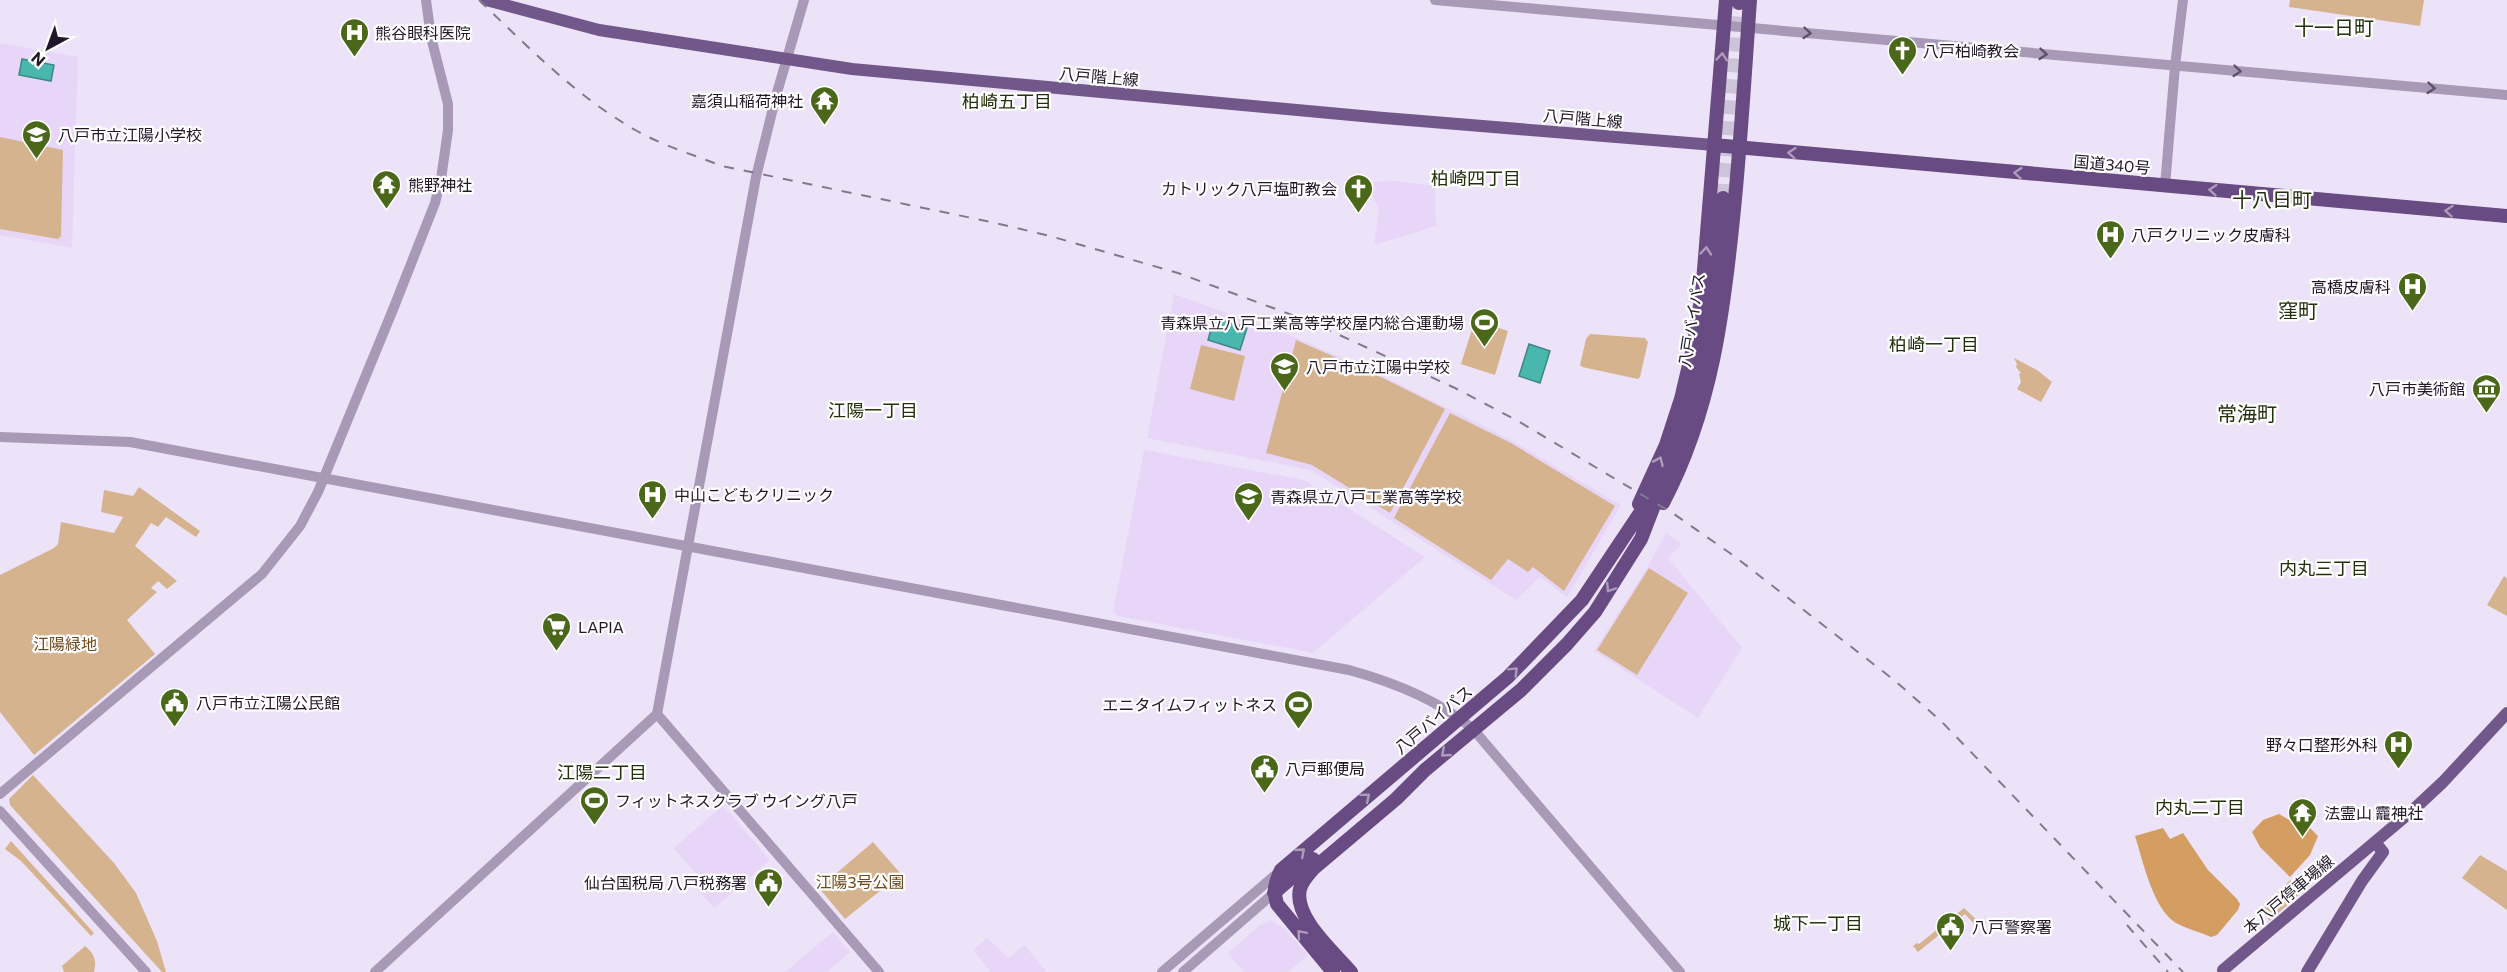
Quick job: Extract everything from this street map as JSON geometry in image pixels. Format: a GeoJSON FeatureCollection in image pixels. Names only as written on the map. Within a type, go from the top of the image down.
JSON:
{"type":"FeatureCollection","features":[{"type":"Feature","properties":{"kind":"highway"},"geometry":{"type":"LineString","coordinates":[[1625,533],[1666,445],[1681,399],[1693,348],[1702,294],[1724,26],[1738,1]]}},
{"type":"Feature","properties":{"kind":"highway"},"geometry":{"type":"LineString","coordinates":[[1641,539],[1666,499],[1688,451],[1718,346],[1740,148],[1748,28],[1738,1]]}},
{"type":"Feature","properties":{"kind":"highway","name":"国道340号"},"geometry":{"type":"LineString","coordinates":[[1714,145],[2507,216]]}},
{"type":"Feature","properties":{"kind":"highway","name":"八戸バイパス"},"geometry":{"type":"LineString","coordinates":[[1351,972],[1309,923],[1299,900],[1302,883],[1313,869],[1396,799],[1425,770],[1521,690],[1567,644],[1595,612],[1641,539],[1689,415],[1703,362],[1713,306],[1723,198]]}},
{"type":"Feature","properties":{"kind":"highway","name":"八戸バイパス"},"geometry":{"type":"LineString","coordinates":[[1281,870],[1508,677],[1574,608],[1664,479]]}},
{"type":"Feature","properties":{"kind":"highway"},"geometry":{"type":"LineString","coordinates":[[1274,893],[1391,792],[1425,770]]}},
{"type":"Feature","properties":{"kind":"highway"},"geometry":{"type":"LineString","coordinates":[[1281,870],[1275,884],[1274,893],[1277,904],[1333,972]]}},
{"type":"Feature","properties":{"kind":"highway"},"geometry":{"type":"LineString","coordinates":[[1274,893],[1292,904],[1309,923]]}},
{"type":"Feature","properties":{"kind":"main road","name":"八戸階上線"},"geometry":{"type":"LineString","coordinates":[[486,0],[599,30],[786,60],[941,78],[1714,145]]}},
{"type":"Feature","properties":{"kind":"main road","name":"本八戸停車場線"},"geometry":{"type":"LineString","coordinates":[[2223,971],[2443,782],[2507,713]]}},
{"type":"Feature","properties":{"kind":"main road"},"geometry":{"type":"LineString","coordinates":[[2307,972],[2362,881],[2383,852],[2375,842]]}},
{"type":"Feature","properties":{"kind":"street"},"geometry":{"type":"LineString","coordinates":[[0,794],[262,574],[300,526],[323,478],[435,203],[441,179],[448,130],[448,104],[431,37],[426,0]]}},
{"type":"Feature","properties":{"kind":"street"},"geometry":{"type":"LineString","coordinates":[[375,972],[657,714],[756,177],[804,0]]}},
{"type":"Feature","properties":{"kind":"street"},"geometry":{"type":"LineString","coordinates":[[1436,0],[2507,95]]}},
{"type":"Feature","properties":{"kind":"street"},"geometry":{"type":"LineString","coordinates":[[2165,186],[2183,0]]}},
{"type":"Feature","properties":{"kind":"street"},"geometry":{"type":"LineString","coordinates":[[0,437],[130,442],[1349,669],[1390,681],[1460,718],[1473,729],[1680,972]]}},
{"type":"Feature","properties":{"kind":"street"},"geometry":{"type":"LineString","coordinates":[[657,714],[879,972]]}},
{"type":"Feature","properties":{"kind":"street"},"geometry":{"type":"LineString","coordinates":[[0,811],[146,972]]}},
{"type":"Feature","properties":{"kind":"street"},"geometry":{"type":"LineString","coordinates":[[1162,972],[1281,870]]}},
{"type":"Feature","properties":{"kind":"street"},"geometry":{"type":"LineString","coordinates":[[1187,949],[1215,933],[1258,897],[1274,893]]}},
{"type":"Feature","properties":{"kind":"street"},"geometry":{"type":"LineString","coordinates":[[1183,972],[1274,893]]}},
{"type":"Feature","properties":{"kind":"street"},"geometry":{"type":"LineString","coordinates":[[1250,914],[1268,908],[1285,915]]}},
{"type":"Feature","properties":{"kind":"shaded area","name":"八戸市立江陽小学校"},"geometry":{"type":"Polygon","coordinates":[[[0,43],[78,57],[72,248],[0,235],[0,43]]]}},
{"type":"Feature","properties":{"kind":"shaded area"},"geometry":{"type":"Polygon","coordinates":[[[22,59],[54,65],[51,81],[19,75],[22,59]]]}},
{"type":"Feature","properties":{"kind":"shaded area"},"geometry":{"type":"Polygon","coordinates":[[[1395,181],[1435,186],[1436,226],[1374,245],[1379,208],[1372,195],[1374,182],[1395,181]]]}},
{"type":"Feature","properties":{"kind":"shaded area"},"geometry":{"type":"Polygon","coordinates":[[[1174,294],[1297,338],[1383,376],[1511,440],[1621,505],[1567,597],[1540,577],[1516,600],[1311,470],[1147,438],[1174,294]]]}},
{"type":"Feature","properties":{"kind":"shaded area"},"geometry":{"type":"Polygon","coordinates":[[[1214,318],[1247,328],[1240,350],[1208,340],[1214,318]]]}},
{"type":"Feature","properties":{"kind":"shaded area"},"geometry":{"type":"Polygon","coordinates":[[[1529,344],[1550,351],[1540,383],[1519,376],[1529,344]]]}},
{"type":"Feature","properties":{"kind":"shaded area","name":"青森県立八戸工業高等学校"},"geometry":{"type":"Polygon","coordinates":[[[1144,450],[1304,480],[1425,557],[1313,653],[1118,616],[1113,612],[1144,450]]]}},
{"type":"Feature","properties":{"kind":"shaded area"},"geometry":{"type":"Polygon","coordinates":[[[1666,533],[1682,544],[1668,558],[1742,648],[1698,718],[1594,651],[1647,568],[1666,533]]]}},
{"type":"Feature","properties":{"kind":"shaded area"},"geometry":{"type":"Polygon","coordinates":[[[723,805],[770,860],[714,908],[690,881],[697,875],[674,848],[723,805]]]}},
{"type":"Feature","properties":{"kind":"shaded area"},"geometry":{"type":"Polygon","coordinates":[[[2279,814],[2293,822],[2304,822],[2318,836],[2310,855],[2290,877],[2260,847],[2252,832],[2263,820],[2279,814]]]}},
{"type":"Feature","properties":{"kind":"shaded area"},"geometry":{"type":"Polygon","coordinates":[[[2163,828],[2170,839],[2183,833],[2208,870],[2240,904],[2238,910],[2217,935],[2211,937],[2176,923],[2161,907],[2155,896],[2135,836],[2163,828]]]}},
{"type":"Feature","properties":{"kind":"shaded area"},"geometry":{"type":"Polygon","coordinates":[[[1271,920],[1285,929],[1308,955],[1288,972],[1244,972],[1228,953],[1260,925],[1271,920]]]}},
{"type":"Feature","properties":{"kind":"shaded area"},"geometry":{"type":"Polygon","coordinates":[[[833,932],[850,952],[827,972],[785,972],[833,932]]]}},
{"type":"Feature","properties":{"kind":"shaded area"},"geometry":{"type":"Polygon","coordinates":[[[987,938],[1009,958],[1024,945],[1047,972],[991,972],[973,950],[987,938]]]}},
{"type":"Feature","properties":{"kind":"green space"},"geometry":{"type":"Polygon","coordinates":[[[2290,0],[2424,0],[2420,26],[2289,7],[2290,0]]]}},
{"type":"Feature","properties":{"kind":"green space"},"geometry":{"type":"Polygon","coordinates":[[[0,137],[63,150],[61,236],[58,239],[0,229],[0,137]]]}},
{"type":"Feature","properties":{"kind":"green space","name":"青森県立八戸工業高等学校屋内総合運動場"},"geometry":{"type":"Polygon","coordinates":[[[1475,320],[1508,331],[1495,375],[1461,364],[1475,320]]]}},
{"type":"Feature","properties":{"kind":"green space"},"geometry":{"type":"Polygon","coordinates":[[[1590,334],[1645,338],[1648,342],[1640,377],[1638,379],[1582,367],[1580,365],[1586,339],[1590,334]]]}},
{"type":"Feature","properties":{"kind":"green space"},"geometry":{"type":"Polygon","coordinates":[[[1296,340],[1385,379],[1445,409],[1390,513],[1312,465],[1266,453],[1296,340]]]}},
{"type":"Feature","properties":{"kind":"green space"},"geometry":{"type":"Polygon","coordinates":[[[1201,345],[1245,356],[1234,401],[1190,389],[1201,345]]]}},
{"type":"Feature","properties":{"kind":"green space"},"geometry":{"type":"Polygon","coordinates":[[[2014,358],[2037,370],[2052,382],[2041,402],[2017,389],[2021,382],[2019,374],[2021,373],[2016,367],[2014,358]]]}},
{"type":"Feature","properties":{"kind":"green space","name":"青森県立八戸工業高等学校"},"geometry":{"type":"Polygon","coordinates":[[[1450,413],[1511,443],[1615,506],[1564,591],[1533,567],[1528,572],[1508,559],[1491,580],[1394,518],[1450,413]]]}},
{"type":"Feature","properties":{"kind":"green space","name":"江陽緑地"},"geometry":{"type":"Polygon","coordinates":[[[139,487],[200,531],[196,537],[166,517],[158,527],[151,523],[135,546],[177,581],[167,589],[158,581],[151,588],[157,592],[127,620],[155,654],[34,755],[0,712],[0,575],[54,548],[58,544],[61,522],[114,533],[123,517],[101,512],[104,490],[133,496],[139,487]]]}},
{"type":"Feature","properties":{"kind":"green space"},"geometry":{"type":"Polygon","coordinates":[[[1649,568],[1688,593],[1637,675],[1597,650],[1649,568]]]}},
{"type":"Feature","properties":{"kind":"green space"},"geometry":{"type":"Polygon","coordinates":[[[2504,576],[2507,578],[2507,616],[2487,605],[2504,576]]]}},
{"type":"Feature","properties":{"kind":"green space"},"geometry":{"type":"Polygon","coordinates":[[[33,775],[114,863],[136,893],[157,941],[166,972],[162,972],[10,805],[9,799],[33,775]]]}},
{"type":"Feature","properties":{"kind":"green space"},"geometry":{"type":"Polygon","coordinates":[[[11,841],[94,933],[91,936],[21,861],[5,849],[11,841]]]}},
{"type":"Feature","properties":{"kind":"green space","name":"江陽3号公園"},"geometry":{"type":"Polygon","coordinates":[[[873,842],[901,874],[845,919],[819,888],[873,842]]]}},
{"type":"Feature","properties":{"kind":"green space"},"geometry":{"type":"Polygon","coordinates":[[[2480,855],[2507,871],[2507,910],[2462,878],[2480,855]]]}},
{"type":"Feature","properties":{"kind":"green space"},"geometry":{"type":"Polygon","coordinates":[[[2290,880],[2301,893],[2269,921],[2264,908],[2290,880]]]}},
{"type":"Feature","properties":{"kind":"green space"},"geometry":{"type":"Polygon","coordinates":[[[1964,908],[1980,923],[1979,925],[1975,925],[1965,914],[1918,952],[1913,946],[1919,944],[1964,908]]]}},
{"type":"Feature","properties":{"kind":"green space"},"geometry":{"type":"Polygon","coordinates":[[[85,946],[94,957],[94,972],[64,972],[62,966],[85,946]]]}},
{"type":"Feature","properties":{"kind":"tunnel"},"geometry":{"type":"LineString","coordinates":[[1723,198],[1739,3]]}},
{"type":"Feature","properties":{"kind":"railway"},"geometry":{"type":"LineString","coordinates":[[479,0],[554,71],[594,103],[637,131],[668,146],[722,166],[991,222],[1050,236],[1178,273],[1311,322],[1455,388],[1518,421],[1674,514],[1734,556],[1894,680],[1941,721],[2183,972]]}},
{"type":"Feature","properties":{"kind":"railway"},"geometry":{"type":"LineString","coordinates":[[2127,925],[2168,972]]}},
{"type":"Feature","properties":{"kind":"place","name":"熊谷眼科医院"},"geometry":{"type":"Point","coordinates":[354,58]}},
{"type":"Feature","properties":{"kind":"place","name":"八戸柏崎教会"},"geometry":{"type":"Point","coordinates":[1902,76]}},
{"type":"Feature","properties":{"kind":"place","name":"嘉須山稲荷神社"},"geometry":{"type":"Point","coordinates":[824,126]}},
{"type":"Feature","properties":{"kind":"place","name":"八戸市立江陽小学校"},"geometry":{"type":"Point","coordinates":[37,160]}},
{"type":"Feature","properties":{"kind":"place","name":"熊野神社"},"geometry":{"type":"Point","coordinates":[387,210]}},
{"type":"Feature","properties":{"kind":"place","name":"カトリック八戸塩町教会"},"geometry":{"type":"Point","coordinates":[1358,214]}},
{"type":"Feature","properties":{"kind":"place","name":"八戸クリニック皮膚科"},"geometry":{"type":"Point","coordinates":[2110,260]}},
{"type":"Feature","properties":{"kind":"place","name":"高橋皮膚科"},"geometry":{"type":"Point","coordinates":[2412,312]}},
{"type":"Feature","properties":{"kind":"place","name":"青森県立八戸工業高等学校屋内総合運動場"},"geometry":{"type":"Point","coordinates":[1485,348]}},
{"type":"Feature","properties":{"kind":"place","name":"八戸市立江陽中学校"},"geometry":{"type":"Point","coordinates":[1285,392]}},
{"type":"Feature","properties":{"kind":"place","name":"八戸市美術館"},"geometry":{"type":"Point","coordinates":[2486,414]}},
{"type":"Feature","properties":{"kind":"place","name":"中山こどもクリニック"},"geometry":{"type":"Point","coordinates":[653,520]}},
{"type":"Feature","properties":{"kind":"place","name":"青森県立八戸工業高等学校"},"geometry":{"type":"Point","coordinates":[1249,522]}},
{"type":"Feature","properties":{"kind":"place","name":"LAPIA"},"geometry":{"type":"Point","coordinates":[557,652]}},
{"type":"Feature","properties":{"kind":"place","name":"八戸市立江陽公民館"},"geometry":{"type":"Point","coordinates":[175,728]}},
{"type":"Feature","properties":{"kind":"place","name":"エニタイムフィットネス"},"geometry":{"type":"Point","coordinates":[1298,730]}},
{"type":"Feature","properties":{"kind":"place","name":"野々口整形外科"},"geometry":{"type":"Point","coordinates":[2399,770]}},
{"type":"Feature","properties":{"kind":"place","name":"八戸郵便局"},"geometry":{"type":"Point","coordinates":[1264,794]}},
{"type":"Feature","properties":{"kind":"place","name":"フィットネスクラブ ウイング八戸"},"geometry":{"type":"Point","coordinates":[594,826]}},
{"type":"Feature","properties":{"kind":"place","name":"法霊山 龗神社"},"geometry":{"type":"Point","coordinates":[2303,838]}},
{"type":"Feature","properties":{"kind":"place","name":"仙台国税局 八戸税務署"},"geometry":{"type":"Point","coordinates":[768,908]}},
{"type":"Feature","properties":{"kind":"place","name":"八戸警察署"},"geometry":{"type":"Point","coordinates":[1951,952]}},
{"type":"Feature","properties":{"kind":"district","name":"十一日町"},"geometry":{"type":"Point","coordinates":[2334,27]}},
{"type":"Feature","properties":{"kind":"district","name":"柏崎五丁目"},"geometry":{"type":"Point","coordinates":[1007,101]}},
{"type":"Feature","properties":{"kind":"district","name":"柏崎四丁目"},"geometry":{"type":"Point","coordinates":[1476,178]}},
{"type":"Feature","properties":{"kind":"district","name":"十八日町"},"geometry":{"type":"Point","coordinates":[2272,199]}},
{"type":"Feature","properties":{"kind":"district","name":"窪町"},"geometry":{"type":"Point","coordinates":[2298,310]}},
{"type":"Feature","properties":{"kind":"district","name":"柏崎一丁目"},"geometry":{"type":"Point","coordinates":[1934,344]}},
{"type":"Feature","properties":{"kind":"district","name":"江陽一丁目"},"geometry":{"type":"Point","coordinates":[873,410]}},
{"type":"Feature","properties":{"kind":"district","name":"常海町"},"geometry":{"type":"Point","coordinates":[2247,413]}},
{"type":"Feature","properties":{"kind":"district","name":"内丸三丁目"},"geometry":{"type":"Point","coordinates":[2324,568]}},
{"type":"Feature","properties":{"kind":"district","name":"江陽二丁目"},"geometry":{"type":"Point","coordinates":[602,772]}},
{"type":"Feature","properties":{"kind":"district","name":"内丸二丁目"},"geometry":{"type":"Point","coordinates":[2200,807]}},
{"type":"Feature","properties":{"kind":"district","name":"城下一丁目"},"geometry":{"type":"Point","coordinates":[1818,923]}}]}
